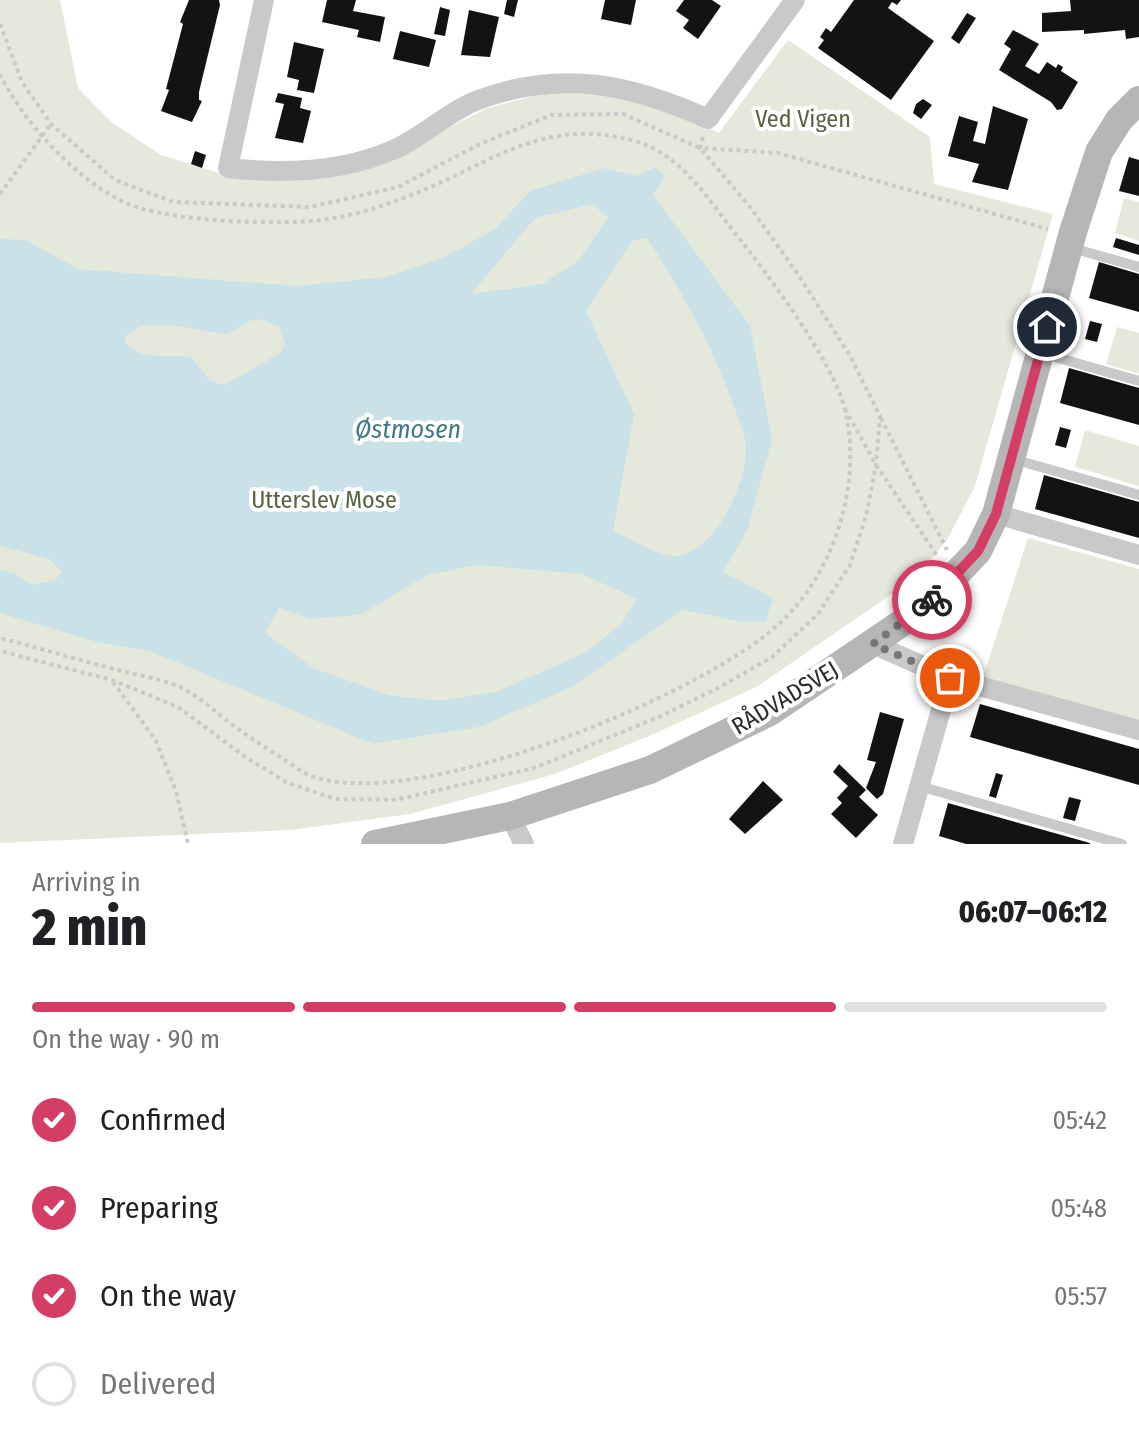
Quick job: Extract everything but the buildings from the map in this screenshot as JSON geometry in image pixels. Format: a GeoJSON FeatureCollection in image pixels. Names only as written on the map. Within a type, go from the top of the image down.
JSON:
{"type":"FeatureCollection","features":[{"type":"Feature","properties":{"kind":"street"},"geometry":{"type":"LineString","coordinates":[[264,0],[228,168],[280,174],[342,166],[394,150],[476,101],[516,89],[564,82],[612,85],[660,98],[708,119],[795,0]]}},
{"type":"Feature","properties":{"kind":"street","name":"RÅDVADSVEJ"},"geometry":{"type":"LineString","coordinates":[[375,844],[510,816],[650,770],[770,712],[924,608],[978,551],[996,514],[1071,240],[1099,152],[1119,120],[1139,100]]}},
{"type":"Feature","properties":{"kind":"street"},"geometry":{"type":"LineString","coordinates":[[996,514],[1139,555]]}},
{"type":"Feature","properties":{"kind":"street"},"geometry":{"type":"LineString","coordinates":[[873,644],[950,678],[1139,730]]}},
{"type":"Feature","properties":{"kind":"street"},"geometry":{"type":"LineString","coordinates":[[903,844],[950,678]]}},
{"type":"Feature","properties":{"kind":"street"},"geometry":{"type":"LineString","coordinates":[[510,816],[524,844]]}},
{"type":"Feature","properties":{"kind":"lane"},"geometry":{"type":"LineString","coordinates":[[1071,240],[1139,267]]}},
{"type":"Feature","properties":{"kind":"lane"},"geometry":{"type":"LineString","coordinates":[[1040,353],[1139,381]]}},
{"type":"Feature","properties":{"kind":"lane"},"geometry":{"type":"LineString","coordinates":[[1011,459],[1139,495]]}},
{"type":"Feature","properties":{"kind":"lane"},"geometry":{"type":"LineString","coordinates":[[919,786],[1122,844]]}},
{"type":"Feature","properties":{"kind":"path"},"geometry":{"type":"LineString","coordinates":[[0,24],[22,82],[51,124],[115,180],[173,202],[232,207],[310,207],[398,187],[480,144],[551,115],[623,114],[700,148],[778,153],[1057,231],[1071,240]]}},
{"type":"Feature","properties":{"kind":"path"},"geometry":{"type":"LineString","coordinates":[[0,74],[11,97],[42,136],[100,189],[130,206],[183,216],[264,221],[324,220],[406,198],[532,140],[577,133],[602,134],[638,142],[668,154],[686,171],[750,252],[824,361],[844,407],[876,465],[956,576]]}},
{"type":"Feature","properties":{"kind":"path"},"geometry":{"type":"LineString","coordinates":[[0,194],[51,124]]}},
{"type":"Feature","properties":{"kind":"path"},"geometry":{"type":"LineString","coordinates":[[700,148],[750,207],[849,354],[956,576]]}},
{"type":"Feature","properties":{"kind":"path"},"geometry":{"type":"LineString","coordinates":[[0,638],[176,686],[309,776],[352,783],[380,783],[416,779],[487,762],[577,734],[715,672],[771,632],[797,607],[818,576],[842,525],[849,448],[844,407]]}},
{"type":"Feature","properties":{"kind":"path"},"geometry":{"type":"LineString","coordinates":[[0,651],[112,680],[178,707],[244,756],[286,782],[335,799],[395,800],[534,768],[659,717],[772,657],[818,614],[850,565],[866,516],[876,465],[880,416]]}},
{"type":"Feature","properties":{"kind":"path"},"geometry":{"type":"LineString","coordinates":[[112,680],[155,739],[176,791],[188,844]]}},
{"type":"Feature","properties":{"kind":"green space","name":"Utterslev Mose"},"geometry":{"type":"Polygon","coordinates":[[[0,0],[60,0],[78,88],[110,121],[161,155],[229,176],[371,166],[488,108],[549,92],[610,93],[657,103],[719,133],[788,40],[930,137],[934,184],[1053,214],[975,486],[947,540],[915,578],[758,686],[654,734],[555,774],[410,814],[291,830],[0,843],[0,0]]]}},
{"type":"Feature","properties":{"kind":"green space"},"geometry":{"type":"Polygon","coordinates":[[[1124,198],[1139,202],[1139,241],[1115,233],[1124,198]]]}},
{"type":"Feature","properties":{"kind":"green space"},"geometry":{"type":"Polygon","coordinates":[[[1117,327],[1139,333],[1139,374],[1106,364],[1117,327]]]}},
{"type":"Feature","properties":{"kind":"green space"},"geometry":{"type":"Polygon","coordinates":[[[1085,430],[1139,446],[1139,486],[1075,467],[1085,430]]]}},
{"type":"Feature","properties":{"kind":"green space"},"geometry":{"type":"Polygon","coordinates":[[[1028,538],[1139,569],[1139,720],[983,677],[1028,538]]]}},
{"type":"Feature","properties":{"kind":"water","name":"Østmosen"},"geometry":{"type":"Polygon","coordinates":[[[655,167],[665,176],[653,195],[750,326],[772,439],[747,531],[723,572],[773,598],[766,621],[745,622],[682,610],[572,687],[479,727],[373,744],[150,651],[97,642],[0,613],[0,570],[16,574],[32,585],[55,580],[62,572],[49,559],[0,546],[0,239],[26,240],[78,269],[295,286],[387,277],[443,258],[495,229],[530,191],[604,168],[638,176],[655,167]],[[593,204],[535,218],[471,294],[542,284],[578,261],[608,218],[593,204]],[[647,238],[632,241],[586,311],[634,414],[613,531],[652,550],[674,556],[690,552],[704,542],[729,509],[744,469],[744,435],[714,358],[676,285],[647,238]],[[261,319],[249,321],[227,334],[172,326],[144,326],[124,339],[129,346],[144,354],[191,357],[210,381],[225,385],[280,353],[285,345],[280,327],[261,319]],[[477,565],[427,575],[360,615],[310,619],[279,608],[265,633],[313,668],[389,695],[440,701],[496,692],[585,653],[621,624],[637,599],[582,574],[477,565]]]}},
{"type":"Feature","properties":{"kind":"way so far"},"geometry":{"type":"LineString","coordinates":[[932,600],[873,644],[950,678]]}},
{"type":"Feature","properties":{"kind":"route"},"geometry":{"type":"LineString","coordinates":[[932,600],[978,551],[996,514],[1047,327]]}},
{"type":"Feature","properties":{"kind":"park label","name":"Ved Vigen"},"geometry":{"type":"Point","coordinates":[803,119]}}]}
